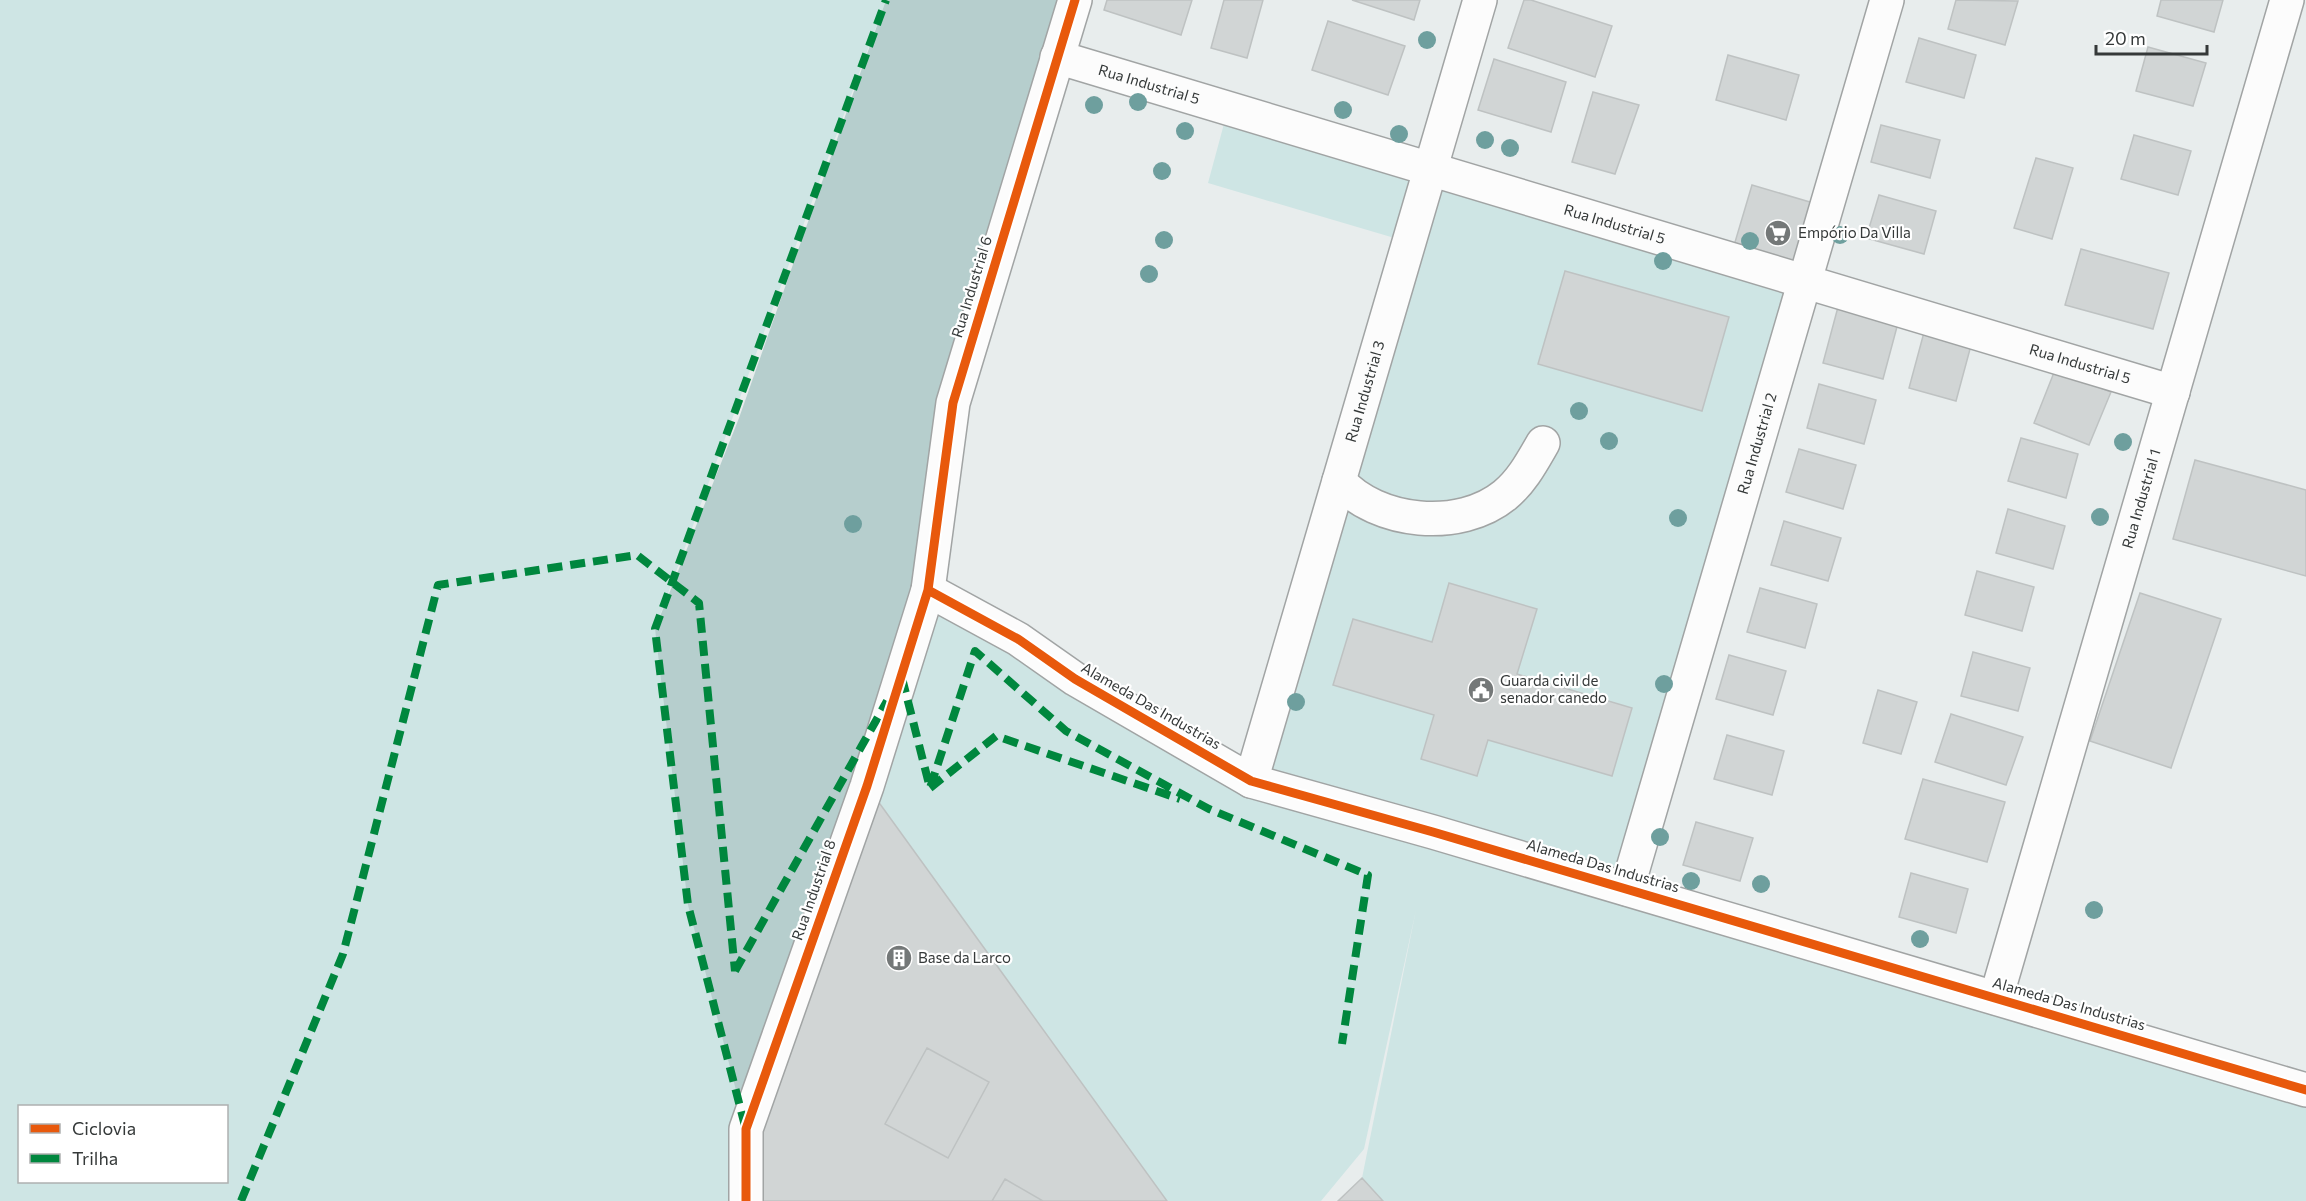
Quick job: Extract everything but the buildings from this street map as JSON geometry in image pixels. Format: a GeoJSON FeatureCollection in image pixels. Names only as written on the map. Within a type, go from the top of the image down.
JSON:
{"type":"FeatureCollection","features":[{"type":"Feature","properties":{"kind":"street","name":"Rua Industrial 6"},"geometry":{"type":"LineString","coordinates":[[928,590],[953,403],[1075,0]]}},
{"type":"Feature","properties":{"kind":"street","name":"Rua Industrial 3"},"geometry":{"type":"LineString","coordinates":[[1251,781],[1480,0]]}},
{"type":"Feature","properties":{"kind":"street","name":"Rua Industrial 2"},"geometry":{"type":"LineString","coordinates":[[1627,889],[1887,0]]}},
{"type":"Feature","properties":{"kind":"street","name":"Rua Industrial 1"},"geometry":{"type":"LineString","coordinates":[[1996,998],[2287,0]]}},
{"type":"Feature","properties":{"kind":"street","name":"Rua Industrial 5"},"geometry":{"type":"LineString","coordinates":[[1057,57],[2173,392]]}},
{"type":"Feature","properties":{"kind":"street"},"geometry":{"type":"LineString","coordinates":[[1339,482],[1348,491],[1372,505],[1402,516],[1427,519],[1471,513],[1491,505],[1506,494],[1525,474],[1543,443]]}},
{"type":"Feature","properties":{"kind":"street","name":"Alameda Das Industrias"},"geometry":{"type":"LineString","coordinates":[[928,590],[1018,639],[1075,679],[1251,781],[1627,889],[2306,1090]]}},
{"type":"Feature","properties":{"kind":"street","name":"Rua Industrial 8"},"geometry":{"type":"LineString","coordinates":[[746,1201],[746,1129],[867,786],[928,590]]}},
{"type":"Feature","properties":{"kind":"shaded area"},"geometry":{"type":"Polygon","coordinates":[[[0,0],[886,0],[655,629],[746,1129],[746,1201],[0,1201],[0,0]]]}},
{"type":"Feature","properties":{"kind":"shaded area"},"geometry":{"type":"Polygon","coordinates":[[[886,0],[1075,0],[938,510],[746,1129],[688,905],[655,629],[739,418],[886,0]]]}},
{"type":"Feature","properties":{"kind":"shaded area"},"geometry":{"type":"Polygon","coordinates":[[[1228,109],[1804,281],[1627,889],[2306,1090],[2306,1201],[1383,1201],[1362,1178],[1416,910],[1364,1149],[1321,1201],[1167,1201],[867,786],[928,590],[1250,781],[1408,242],[1208,183],[1228,109]]]}},
{"type":"Feature","properties":{"kind":"marked path"},"geometry":{"type":"LineString","coordinates":[[745,1126],[688,905],[655,629],[886,0]]}},
{"type":"Feature","properties":{"kind":"marked path"},"geometry":{"type":"LineString","coordinates":[[241,1201],[343,954],[438,585],[637,555],[699,603],[735,971]]}},
{"type":"Feature","properties":{"kind":"marked path"},"geometry":{"type":"LineString","coordinates":[[902,678],[930,788],[975,651],[1066,731],[1209,809],[1368,875],[1342,1044]]}},
{"type":"Feature","properties":{"kind":"marked path"},"geometry":{"type":"LineString","coordinates":[[735,971],[887,701]]}},
{"type":"Feature","properties":{"kind":"marked path"},"geometry":{"type":"LineString","coordinates":[[930,788],[996,736],[1180,799]]}},
{"type":"Feature","properties":{"kind":"cycle path"},"geometry":{"type":"LineString","coordinates":[[746,1201],[746,1129],[867,786],[928,590],[953,403],[1075,0]]}},
{"type":"Feature","properties":{"kind":"cycle path"},"geometry":{"type":"LineString","coordinates":[[928,590],[1018,639],[1075,679],[1251,781],[1433,832],[2306,1090]]}},
{"type":"Feature","properties":{"kind":"place","name":"Empório Da Villa"},"geometry":{"type":"Point","coordinates":[1778,233]}},
{"type":"Feature","properties":{"kind":"place","name":"Guarda civil de senador canedo"},"geometry":{"type":"Point","coordinates":[1481,690]}},
{"type":"Feature","properties":{"kind":"place","name":"Base da Larco"},"geometry":{"type":"Point","coordinates":[899,958]}}]}
